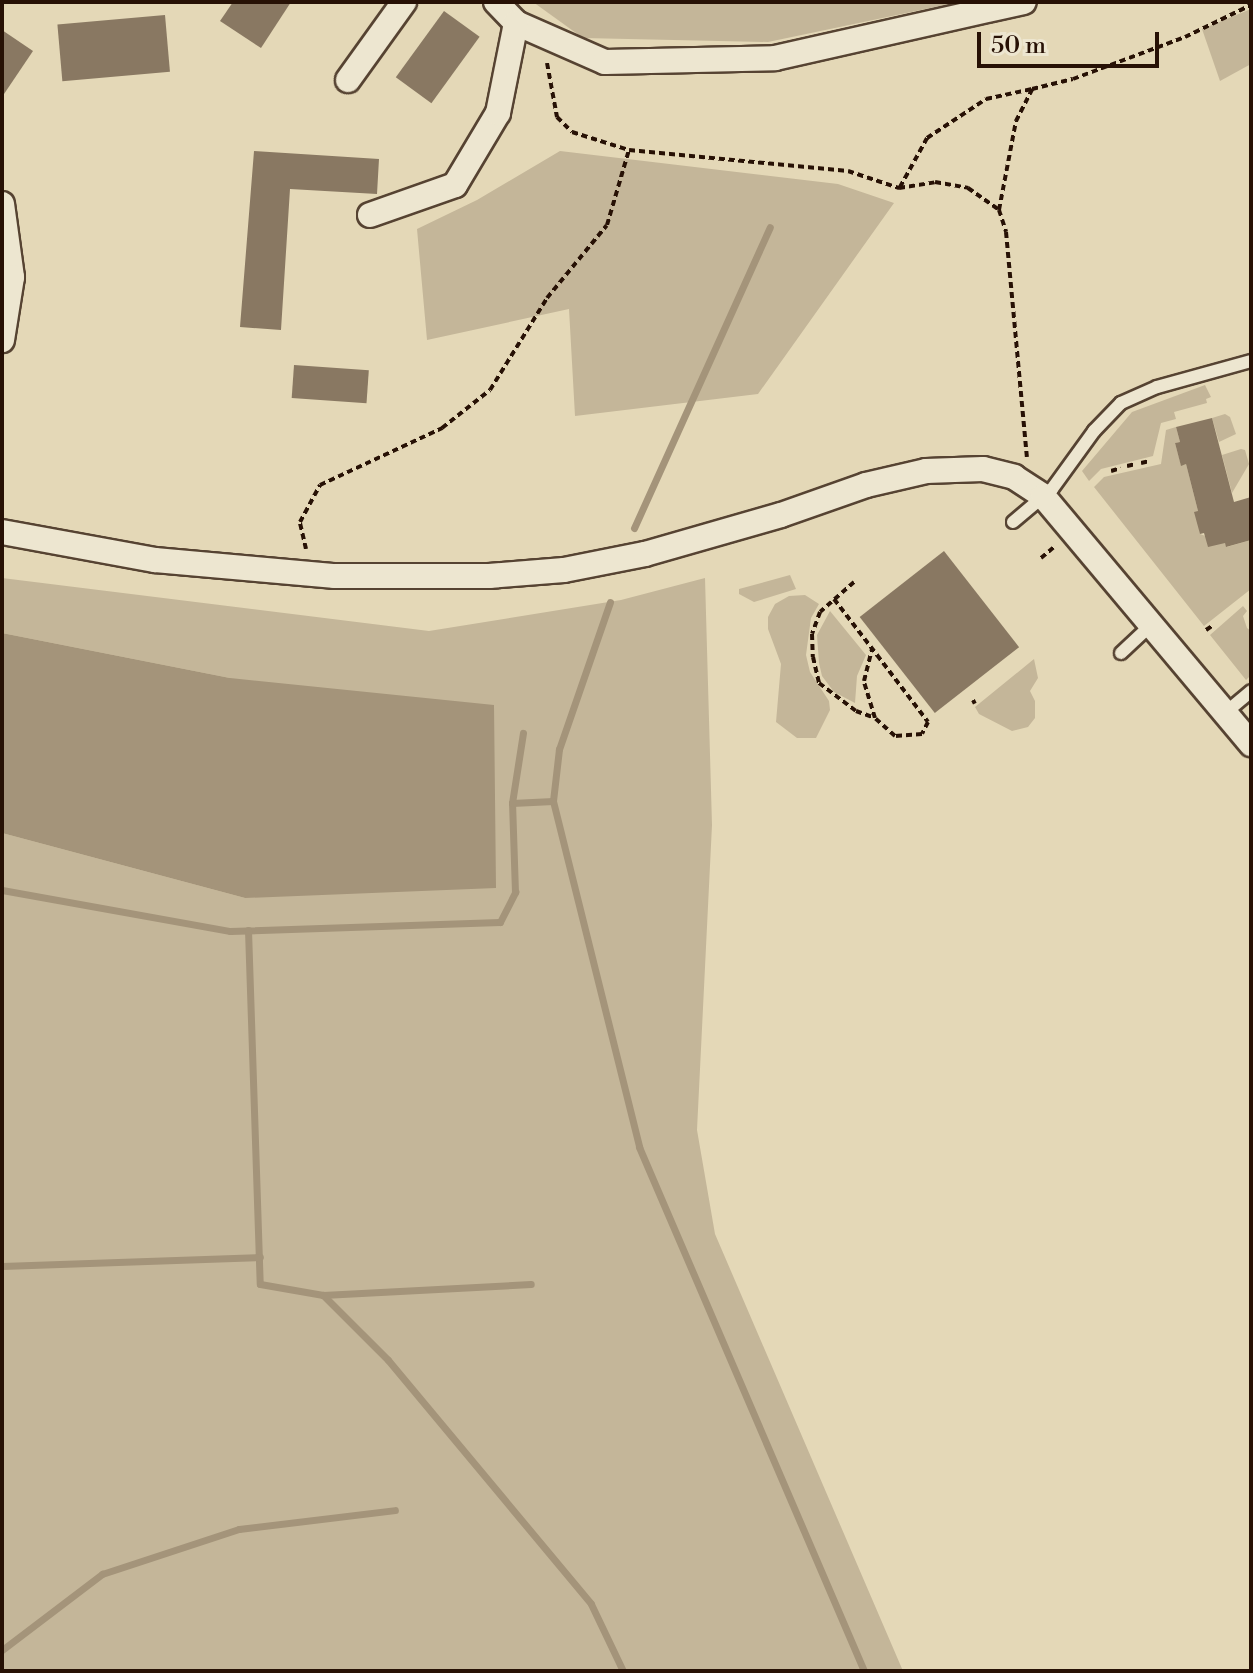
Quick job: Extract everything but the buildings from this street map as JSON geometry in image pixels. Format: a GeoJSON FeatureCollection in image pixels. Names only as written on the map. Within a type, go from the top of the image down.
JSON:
{"type":"FeatureCollection","features":[{"type":"Feature","properties":{"kind":"street"},"geometry":{"type":"LineString","coordinates":[[348,80],[404,2]]}},
{"type":"Feature","properties":{"kind":"street"},"geometry":{"type":"LineString","coordinates":[[496,2],[516,23],[553,42],[605,62],[775,58],[1024,2]]}},
{"type":"Feature","properties":{"kind":"street"},"geometry":{"type":"LineString","coordinates":[[370,215],[455,185],[498,113],[516,23]]}},
{"type":"Feature","properties":{"kind":"street"},"geometry":{"type":"LineString","coordinates":[[2,204],[12,277],[2,340]]}},
{"type":"Feature","properties":{"kind":"street"},"geometry":{"type":"LineString","coordinates":[[2,532],[155,560],[335,576],[489,576],[564,570],[645,554],[781,515],[866,485],[926,471],[983,469],[1014,477],[1043,496],[1251,744]]}},
{"type":"Feature","properties":{"kind":"lane"},"geometry":{"type":"LineString","coordinates":[[1013,522],[1043,496],[1121,403],[1157,387],[1251,361]]}},
{"type":"Feature","properties":{"kind":"lane"},"geometry":{"type":"LineString","coordinates":[[1121,653],[1151,625]]}},
{"type":"Feature","properties":{"kind":"lane"},"geometry":{"type":"LineString","coordinates":[[1225,713],[1251,691]]}},
{"type":"Feature","properties":{"kind":"path"},"geometry":{"type":"LineString","coordinates":[[899,188],[927,138],[986,99],[1073,79],[1185,37],[1251,5]]}},
{"type":"Feature","properties":{"kind":"path"},"geometry":{"type":"LineString","coordinates":[[553,42],[547,64],[557,117],[572,132],[629,150],[848,171],[899,188],[935,182],[968,188],[999,210]]}},
{"type":"Feature","properties":{"kind":"path"},"geometry":{"type":"LineString","coordinates":[[1032,89],[1016,121],[999,210],[1006,232],[1027,427],[1027,458],[1043,496]]}},
{"type":"Feature","properties":{"kind":"path"},"geometry":{"type":"LineString","coordinates":[[335,576],[309,560],[300,522],[320,485],[442,428],[490,390],[547,298],[607,225],[629,150]]}},
{"type":"Feature","properties":{"kind":"path"},"geometry":{"type":"LineString","coordinates":[[1111,471],[1150,461]]}},
{"type":"Feature","properties":{"kind":"path"},"geometry":{"type":"LineString","coordinates":[[834,599],[928,722],[922,734],[895,736],[875,718],[856,711],[819,683],[812,634],[820,612],[834,599],[854,582]]}},
{"type":"Feature","properties":{"kind":"path"},"geometry":{"type":"LineString","coordinates":[[872,648],[864,681],[875,718]]}},
{"type":"Feature","properties":{"kind":"shaded area"},"geometry":{"type":"Polygon","coordinates":[[[533,2],[959,2],[768,42],[583,38],[533,2]]]}},
{"type":"Feature","properties":{"kind":"shaded area"},"geometry":{"type":"Polygon","coordinates":[[[1251,9],[1251,64],[1220,81],[1202,29],[1251,9]]]}},
{"type":"Feature","properties":{"kind":"shaded area"},"geometry":{"type":"Polygon","coordinates":[[[560,151],[838,184],[894,203],[758,394],[575,416],[569,309],[427,340],[417,229],[477,200],[560,151]]]}},
{"type":"Feature","properties":{"kind":"shaded area"},"geometry":{"type":"Polygon","coordinates":[[[1205,385],[1211,397],[1206,399],[1207,403],[1174,412],[1176,419],[1161,423],[1153,456],[1101,469],[1089,481],[1082,471],[1132,412],[1205,385]]]}},
{"type":"Feature","properties":{"kind":"shaded area"},"geometry":{"type":"Polygon","coordinates":[[[1225,414],[1230,417],[1236,434],[1219,442],[1212,418],[1225,414]]]}},
{"type":"Feature","properties":{"kind":"shaded area"},"geometry":{"type":"Polygon","coordinates":[[[1176,427],[1180,442],[1175,443],[1181,465],[1186,464],[1198,511],[1200,534],[1225,543],[1227,547],[1251,540],[1251,589],[1204,626],[1094,487],[1104,477],[1161,464],[1166,430],[1176,427]]]}},
{"type":"Feature","properties":{"kind":"shaded area"},"geometry":{"type":"Polygon","coordinates":[[[1245,450],[1249,464],[1232,493],[1222,455],[1245,450]]]}},
{"type":"Feature","properties":{"kind":"shaded area"},"geometry":{"type":"Polygon","coordinates":[[[790,575],[796,589],[754,602],[739,594],[739,589],[790,575]]]}},
{"type":"Feature","properties":{"kind":"shaded area"},"geometry":{"type":"Polygon","coordinates":[[[2,578],[429,631],[621,600],[705,578],[712,825],[697,1130],[715,1234],[903,1671],[2,1671],[2,833],[245,898],[230,678],[2,633],[2,578]]]}},
{"type":"Feature","properties":{"kind":"shaded area"},"geometry":{"type":"Polygon","coordinates":[[[805,595],[819,604],[811,618],[806,655],[810,672],[829,701],[830,710],[816,738],[797,738],[776,722],[781,664],[768,629],[768,617],[775,604],[789,596],[805,595]]]}},
{"type":"Feature","properties":{"kind":"shaded area"},"geometry":{"type":"Polygon","coordinates":[[[1243,606],[1247,611],[1243,616],[1251,631],[1251,675],[1246,680],[1210,635],[1243,606]]]}},
{"type":"Feature","properties":{"kind":"shaded area"},"geometry":{"type":"Polygon","coordinates":[[[830,611],[866,655],[857,676],[855,703],[834,692],[822,676],[817,635],[830,611]]]}},
{"type":"Feature","properties":{"kind":"shaded area"},"geometry":{"type":"Polygon","coordinates":[[[2,633],[230,678],[494,705],[496,888],[245,898],[2,833],[2,633]]]}},
{"type":"Feature","properties":{"kind":"shaded area"},"geometry":{"type":"Polygon","coordinates":[[[1034,659],[1038,678],[1030,691],[1035,701],[1035,718],[1028,727],[1012,731],[979,714],[975,707],[1034,659]]]}},
{"type":"Feature","properties":{"kind":"waterway"},"geometry":{"type":"LineString","coordinates":[[634,528],[770,227]]}},
{"type":"Feature","properties":{"kind":"waterway"},"geometry":{"type":"LineString","coordinates":[[610,602],[559,749],[553,801],[639,1147],[864,1671]]}},
{"type":"Feature","properties":{"kind":"waterway"},"geometry":{"type":"LineString","coordinates":[[2,890],[230,931],[500,922],[515,892],[512,803],[523,733]]}},
{"type":"Feature","properties":{"kind":"waterway"},"geometry":{"type":"LineString","coordinates":[[512,803],[553,801]]}},
{"type":"Feature","properties":{"kind":"waterway"},"geometry":{"type":"LineString","coordinates":[[248,930],[260,1284],[323,1295],[531,1284]]}},
{"type":"Feature","properties":{"kind":"waterway"},"geometry":{"type":"LineString","coordinates":[[2,1266],[260,1257]]}},
{"type":"Feature","properties":{"kind":"waterway"},"geometry":{"type":"LineString","coordinates":[[323,1295],[388,1360],[591,1604],[623,1671]]}},
{"type":"Feature","properties":{"kind":"waterway"},"geometry":{"type":"LineString","coordinates":[[2,1650],[102,1574],[239,1529],[395,1510]]}}]}
